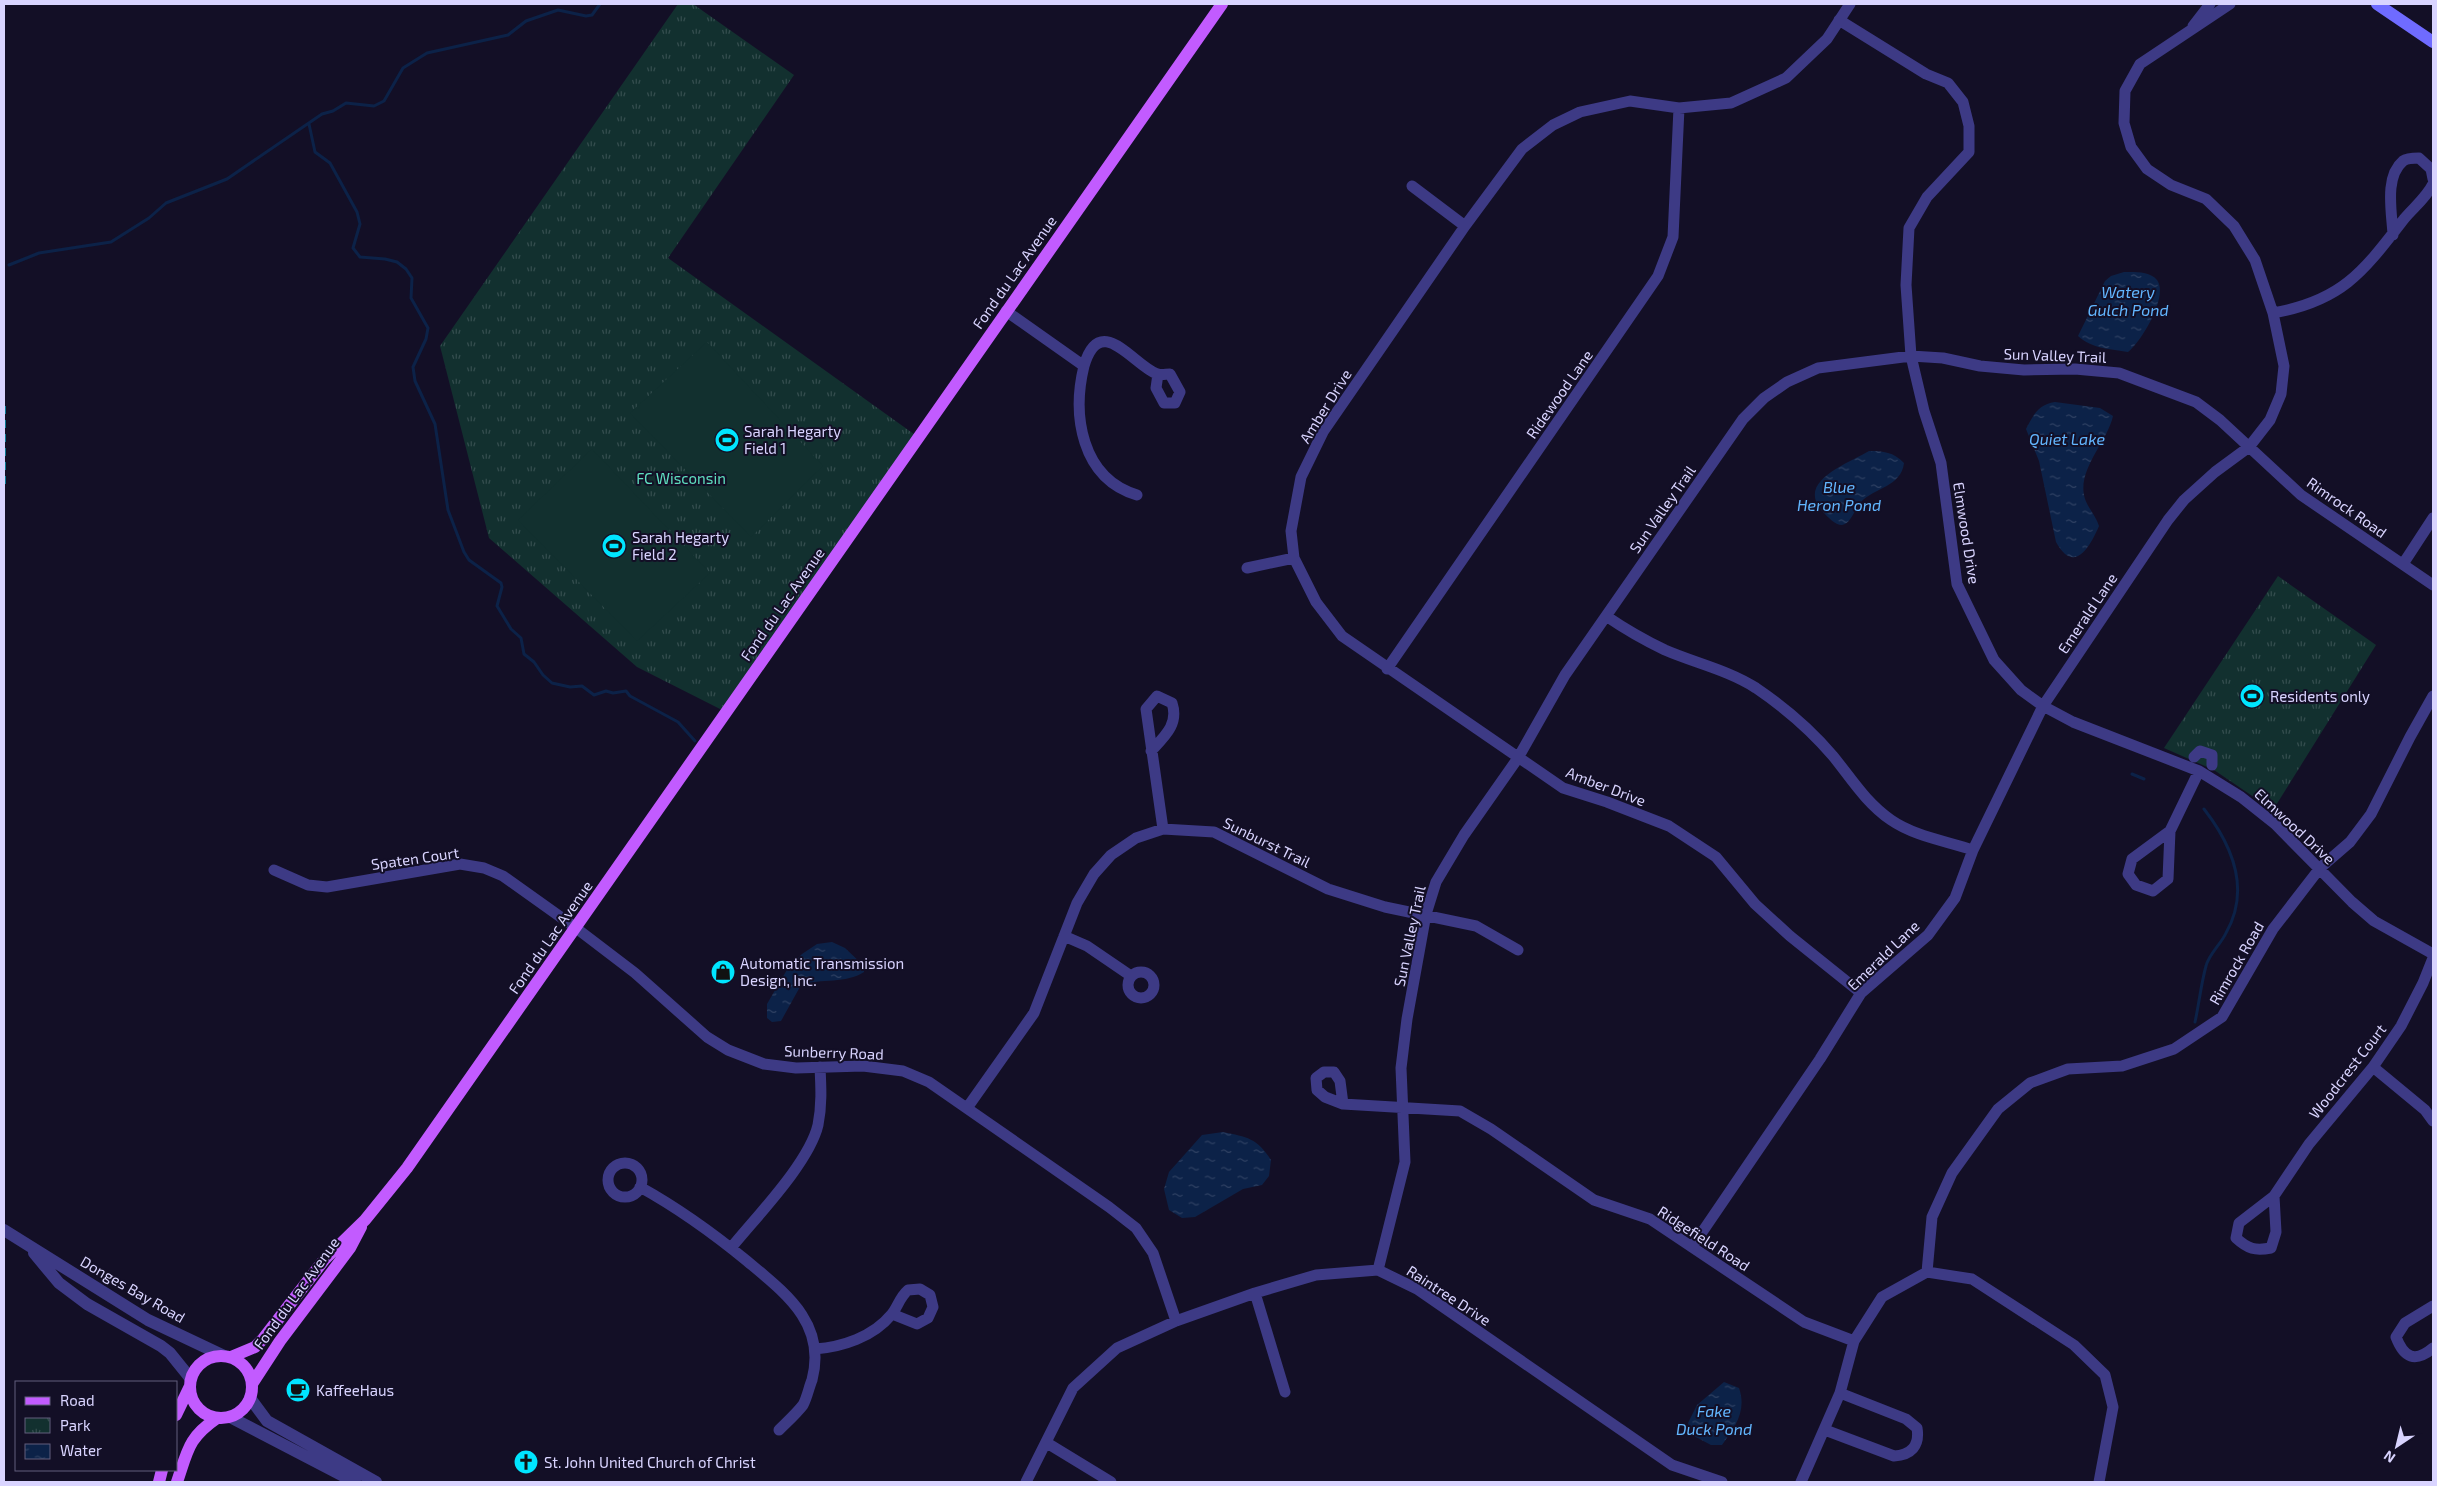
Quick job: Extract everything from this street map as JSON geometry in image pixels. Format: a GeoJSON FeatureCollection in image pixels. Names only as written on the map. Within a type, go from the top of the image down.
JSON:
{"type":"FeatureCollection","features":[{"type":"Feature","properties":{"kind":"main road","name":"Fond du Lac Avenue"},"geometry":{"type":"LineString","coordinates":[[227,1357],[255,1347],[324,1260],[365,1220],[440,1123],[1222,4]]}},
{"type":"Feature","properties":{"kind":"main road"},"geometry":{"type":"LineString","coordinates":[[2377,4],[2433,42]]}},
{"type":"Feature","properties":{"kind":"main road","name":"Fond du Lac Avenue"},"geometry":{"type":"LineString","coordinates":[[252,1384],[284,1334],[350,1248],[365,1220]]}},
{"type":"Feature","properties":{"kind":"main road"},"geometry":{"type":"LineString","coordinates":[[176,1482],[191,1440],[203,1427],[242,1410],[250,1398],[252,1384],[243,1365],[227,1357],[210,1358],[203,1362],[191,1382],[178,1411]]}},
{"type":"Feature","properties":{"kind":"main road"},"geometry":{"type":"LineString","coordinates":[[191,1382],[196,1404],[205,1413],[224,1417]]}},
{"type":"Feature","properties":{"kind":"street","name":"Amber Drive"},"geometry":{"type":"LineString","coordinates":[[1850,4],[1827,39],[1786,78],[1731,103],[1678,108],[1630,101],[1580,112],[1552,125],[1522,150],[1466,226],[1323,432],[1301,476],[1291,531],[1294,558],[1316,602],[1342,636],[1387,669],[1563,788],[1607,802],[1669,826],[1716,857],[1755,904],[1790,936],[1861,993]]}},
{"type":"Feature","properties":{"kind":"street","name":"Emerald Lane"},"geometry":{"type":"LineString","coordinates":[[2189,32],[2210,4]]}},
{"type":"Feature","properties":{"kind":"street","name":"Emerald Lane"},"geometry":{"type":"LineString","coordinates":[[1692,1246],[1820,1059],[1861,993],[1928,935],[1955,898],[1972,850],[2043,706],[2168,520],[2184,500],[2215,472],[2249,447],[2270,420],[2281,394],[2284,366],[2273,313],[2256,260],[2234,226],[2206,199],[2171,185],[2147,169],[2131,146],[2124,123],[2125,91],[2140,64],[2230,4]]}},
{"type":"Feature","properties":{"kind":"street","name":"Elmwood Drive"},"geometry":{"type":"LineString","coordinates":[[1840,20],[1926,74],[1948,83],[1963,102],[1969,126],[1969,152],[1927,197],[1909,228],[1906,285],[1912,356],[1924,411],[1941,463],[1957,584],[1994,660],[2021,690],[2043,706],[2081,725],[2199,771],[2255,808],[2275,824],[2352,902],[2374,921],[2433,954]]}},
{"type":"Feature","properties":{"kind":"street","name":"Ridewood Lane"},"geometry":{"type":"LineString","coordinates":[[1387,669],[1658,276],[1673,237],[1678,108]]}},
{"type":"Feature","properties":{"kind":"street"},"geometry":{"type":"LineString","coordinates":[[2393,234],[2391,186],[2394,171],[2405,160],[2419,158],[2430,169],[2433,179]]}},
{"type":"Feature","properties":{"kind":"street"},"geometry":{"type":"LineString","coordinates":[[2273,313],[2300,308],[2335,293],[2364,270],[2428,195],[2433,184]]}},
{"type":"Feature","properties":{"kind":"street"},"geometry":{"type":"LineString","coordinates":[[1412,186],[1466,226]]}},
{"type":"Feature","properties":{"kind":"street"},"geometry":{"type":"LineString","coordinates":[[1006,311],[1084,366]]}},
{"type":"Feature","properties":{"kind":"street"},"geometry":{"type":"LineString","coordinates":[[1137,495],[1127,492],[1110,482],[1095,462],[1082,438],[1078,411],[1079,386],[1084,366],[1093,348],[1108,342],[1121,347],[1158,374]]}},
{"type":"Feature","properties":{"kind":"street","name":"Sun Valley Trail"},"geometry":{"type":"LineString","coordinates":[[1378,1270],[1405,1162],[1401,1068],[1404,1039],[1426,914],[1436,882],[1464,835],[1518,758],[1565,675],[1743,419],[1764,398],[1787,382],[1818,368],[1912,356],[1943,358],[1998,368],[2024,370],[2075,368],[2119,373],[2196,402],[2220,420],[2249,447]]}},
{"type":"Feature","properties":{"kind":"street","name":"Rimrock Road"},"geometry":{"type":"LineString","coordinates":[[2249,447],[2301,494],[2433,585]]}},
{"type":"Feature","properties":{"kind":"street"},"geometry":{"type":"LineString","coordinates":[[2403,564],[2433,518]]}},
{"type":"Feature","properties":{"kind":"street"},"geometry":{"type":"LineString","coordinates":[[1247,568],[1294,558]]}},
{"type":"Feature","properties":{"kind":"street"},"geometry":{"type":"LineString","coordinates":[[1606,616],[1632,634],[1666,650],[1724,672],[1755,688],[1808,730],[1872,804],[1891,820],[1908,830],[1972,850]]}},
{"type":"Feature","properties":{"kind":"street","name":"Rimrock Road"},"geometry":{"type":"LineString","coordinates":[[1927,1272],[1932,1217],[1952,1174],[1998,1109],[2030,1083],[2068,1069],[2122,1066],[2174,1049],[2222,1017],[2273,929],[2320,868],[2350,842],[2371,814],[2433,696]]}},
{"type":"Feature","properties":{"kind":"street"},"geometry":{"type":"LineString","coordinates":[[1151,751],[1163,829]]}},
{"type":"Feature","properties":{"kind":"street"},"geometry":{"type":"LineString","coordinates":[[2194,757],[2200,751],[2208,752],[2212,755],[2212,765]]}},
{"type":"Feature","properties":{"kind":"street"},"geometry":{"type":"LineString","coordinates":[[2170,831],[2132,859],[2128,874],[2136,886],[2153,891],[2168,879],[2170,831],[2199,771]]}},
{"type":"Feature","properties":{"kind":"street","name":"Sunburst Trail"},"geometry":{"type":"LineString","coordinates":[[967,1108],[1034,1013],[1077,903],[1090,882],[1111,855],[1136,838],[1163,829],[1214,832],[1328,889],[1385,906],[1476,926],[1518,950]]}},
{"type":"Feature","properties":{"kind":"street","name":"Spaten Court"},"geometry":{"type":"LineString","coordinates":[[274,870],[308,885],[327,887],[460,864],[473,866],[503,876],[576,928]]}},
{"type":"Feature","properties":{"kind":"street","name":"Sunberry Road"},"geometry":{"type":"LineString","coordinates":[[576,928],[635,973],[707,1037],[728,1050],[764,1064],[796,1068],[863,1066],[903,1071],[930,1082],[1109,1207],[1136,1228],[1153,1252],[1176,1320]]}},
{"type":"Feature","properties":{"kind":"street"},"geometry":{"type":"LineString","coordinates":[[1064,936],[1087,946],[1131,976]]}},
{"type":"Feature","properties":{"kind":"street","name":"Woodcrest Court"},"geometry":{"type":"LineString","coordinates":[[2274,1196],[2276,1232],[2271,1248],[2256,1251],[2244,1245],[2236,1238],[2239,1223],[2274,1196],[2309,1144],[2373,1067],[2401,1026],[2423,984],[2433,958]]}},
{"type":"Feature","properties":{"kind":"street"},"geometry":{"type":"LineString","coordinates":[[730,1248],[803,1157],[818,1127],[822,1098],[820,1067]]}},
{"type":"Feature","properties":{"kind":"street"},"geometry":{"type":"LineString","coordinates":[[2373,1067],[2425,1110],[2433,1121]]}},
{"type":"Feature","properties":{"kind":"street","name":"Ridgefield Road"},"geometry":{"type":"LineString","coordinates":[[1342,1104],[1460,1111],[1491,1129],[1594,1200],[1650,1219],[1804,1322],[1854,1341]]}},
{"type":"Feature","properties":{"kind":"street"},"geometry":{"type":"LineString","coordinates":[[640,1188],[676,1207],[730,1248],[801,1311],[810,1331],[815,1349],[814,1370],[804,1404],[779,1430]]}},
{"type":"Feature","properties":{"kind":"street","name":"Donges Bay Road"},"geometry":{"type":"LineString","coordinates":[[4,1230],[148,1320],[227,1357]]}},
{"type":"Feature","properties":{"kind":"street","name":"Donges Bay Road"},"geometry":{"type":"LineString","coordinates":[[27,1246],[59,1283],[87,1304],[170,1353],[191,1382]]}},
{"type":"Feature","properties":{"kind":"street"},"geometry":{"type":"LineString","coordinates":[[1026,1482],[1073,1388],[1117,1348],[1176,1320],[1255,1293],[1316,1275],[1378,1270]]}},
{"type":"Feature","properties":{"kind":"street","name":"Raintree Drive"},"geometry":{"type":"LineString","coordinates":[[1378,1270],[1417,1289],[1672,1465],[1722,1482]]}},
{"type":"Feature","properties":{"kind":"street"},"geometry":{"type":"LineString","coordinates":[[1801,1482],[1840,1393],[1854,1341],[1882,1297],[1927,1272],[1972,1279],[2074,1345],[2105,1375],[2113,1407],[2099,1482]]}},
{"type":"Feature","properties":{"kind":"street"},"geometry":{"type":"LineString","coordinates":[[1255,1293],[1285,1392]]}},
{"type":"Feature","properties":{"kind":"street"},"geometry":{"type":"LineString","coordinates":[[2433,1306],[2405,1322],[2396,1337],[2401,1349],[2412,1357],[2422,1357],[2433,1348]]}},
{"type":"Feature","properties":{"kind":"street"},"geometry":{"type":"LineString","coordinates":[[815,1349],[832,1348],[856,1340],[879,1326],[892,1314]]}},
{"type":"Feature","properties":{"kind":"street"},"geometry":{"type":"LineString","coordinates":[[1825,1430],[1894,1456],[1905,1455],[1914,1448],[1918,1438],[1917,1428],[1906,1419],[1840,1393]]}},
{"type":"Feature","properties":{"kind":"street"},"geometry":{"type":"LineString","coordinates":[[250,1398],[267,1421],[376,1482]]}},
{"type":"Feature","properties":{"kind":"street"},"geometry":{"type":"LineString","coordinates":[[224,1417],[355,1482]]}},
{"type":"Feature","properties":{"kind":"street"},"geometry":{"type":"LineString","coordinates":[[1047,1443],[1111,1482]]}},
{"type":"Feature","properties":{"kind":"green space","name":"FC Wisconsin"},"geometry":{"type":"Polygon","coordinates":[[[678,4],[693,4],[794,75],[668,258],[918,437],[726,712],[637,667],[489,538],[440,346],[678,4]]]}},
{"type":"Feature","properties":{"kind":"green space","name":"Sarah Hegarty Field 1"},"geometry":{"type":"Polygon","coordinates":[[[707,342],[823,466],[751,537],[630,413],[707,342]]]}},
{"type":"Feature","properties":{"kind":"green space","name":"Sarah Hegarty Field 2"},"geometry":{"type":"Polygon","coordinates":[[[592,449],[710,573],[637,641],[518,520],[592,449]]]}},
{"type":"Feature","properties":{"kind":"green space"},"geometry":{"type":"Polygon","coordinates":[[[2278,576],[2376,645],[2273,810],[2214,770],[2164,748],[2278,576]]]}},
{"type":"Feature","properties":{"kind":"green space","name":"Residents only"},"geometry":{"type":"Polygon","coordinates":[[[2253,682],[2264,689],[2251,710],[2239,703],[2253,682]]]}},
{"type":"Feature","properties":{"kind":"water","name":"Watery Gulch Pond"},"geometry":{"type":"Polygon","coordinates":[[[2124,272],[2150,275],[2157,280],[2160,287],[2157,307],[2152,318],[2140,339],[2128,352],[2095,346],[2078,336],[2105,281],[2111,276],[2124,272]]]}},
{"type":"Feature","properties":{"kind":"water","name":"Quiet Lake"},"geometry":{"type":"Polygon","coordinates":[[[2055,402],[2100,408],[2113,416],[2110,426],[2088,467],[2083,488],[2086,502],[2099,526],[2086,549],[2075,557],[2063,552],[2056,542],[2039,461],[2026,429],[2037,411],[2049,403],[2055,402]]]}},
{"type":"Feature","properties":{"kind":"water","name":"Blue Heron Pond"},"geometry":{"type":"Polygon","coordinates":[[[1869,451],[1884,452],[1896,456],[1904,463],[1902,471],[1893,482],[1861,502],[1848,522],[1842,525],[1837,524],[1823,512],[1816,501],[1815,491],[1828,474],[1869,451]]]}},
{"type":"Feature","properties":{"kind":"water"},"geometry":{"type":"Polygon","coordinates":[[[832,942],[845,948],[864,966],[864,972],[841,980],[801,985],[781,1021],[772,1022],[767,1018],[767,1004],[788,968],[802,954],[817,944],[832,942]]]}},
{"type":"Feature","properties":{"kind":"water"},"geometry":{"type":"Polygon","coordinates":[[[1223,1132],[1245,1137],[1261,1147],[1271,1160],[1269,1176],[1262,1185],[1243,1189],[1195,1217],[1182,1218],[1169,1210],[1164,1189],[1169,1172],[1202,1135],[1223,1132]]]}},
{"type":"Feature","properties":{"kind":"water","name":"Fake Duck Pond"},"geometry":{"type":"Polygon","coordinates":[[[1724,1382],[1739,1388],[1742,1404],[1741,1411],[1735,1425],[1722,1445],[1711,1445],[1692,1435],[1688,1423],[1697,1405],[1724,1382]]]}},
{"type":"Feature","properties":{"kind":"waterway"},"geometry":{"type":"LineString","coordinates":[[9,265],[39,253],[111,242],[149,218],[166,203],[227,179],[322,114],[333,111],[346,103],[374,106],[384,101],[403,68],[427,53],[508,35],[526,21],[558,10],[586,16],[592,15],[600,4]]}},
{"type":"Feature","properties":{"kind":"waterway"},"geometry":{"type":"LineString","coordinates":[[309,124],[315,152],[330,163],[357,212],[360,224],[353,248],[360,257],[397,262],[406,269],[412,278],[411,298],[428,328],[426,339],[413,367],[415,381],[435,424],[448,510],[464,552],[469,560],[501,583],[502,587],[497,606],[511,629],[521,638],[524,654],[534,662],[543,675],[552,683],[570,687],[582,686],[594,695],[606,691],[613,693],[626,691],[630,696],[678,722],[695,741]]}},
{"type":"Feature","properties":{"kind":"waterway"},"geometry":{"type":"LineString","coordinates":[[2132,774],[2144,779]]}},
{"type":"Feature","properties":{"kind":"waterway"},"geometry":{"type":"LineString","coordinates":[[2195,1022],[2208,962],[2226,933],[2233,917],[2237,900],[2235,868],[2230,852],[2223,837],[2204,809]]}},
{"type":"Feature","properties":{"kind":"railway"},"geometry":{"type":"LineString","coordinates":[[4,406],[4,486]]}},
{"type":"Feature","properties":{"kind":"place","name":"Sarah Hegarty Field 1"},"geometry":{"type":"Point","coordinates":[727,440]}},
{"type":"Feature","properties":{"kind":"place","name":"Sarah Hegarty Field 2"},"geometry":{"type":"Point","coordinates":[614,546]}},
{"type":"Feature","properties":{"kind":"place","name":"Residents only"},"geometry":{"type":"Point","coordinates":[2252,696]}},
{"type":"Feature","properties":{"kind":"place","name":"Automatic Transmission Design, Inc."},"geometry":{"type":"Point","coordinates":[723,972]}},
{"type":"Feature","properties":{"kind":"place","name":"KaffeeHaus"},"geometry":{"type":"Point","coordinates":[298,1390]}},
{"type":"Feature","properties":{"kind":"place","name":"St. John United Church of Christ"},"geometry":{"type":"Point","coordinates":[526,1462]}}]}
